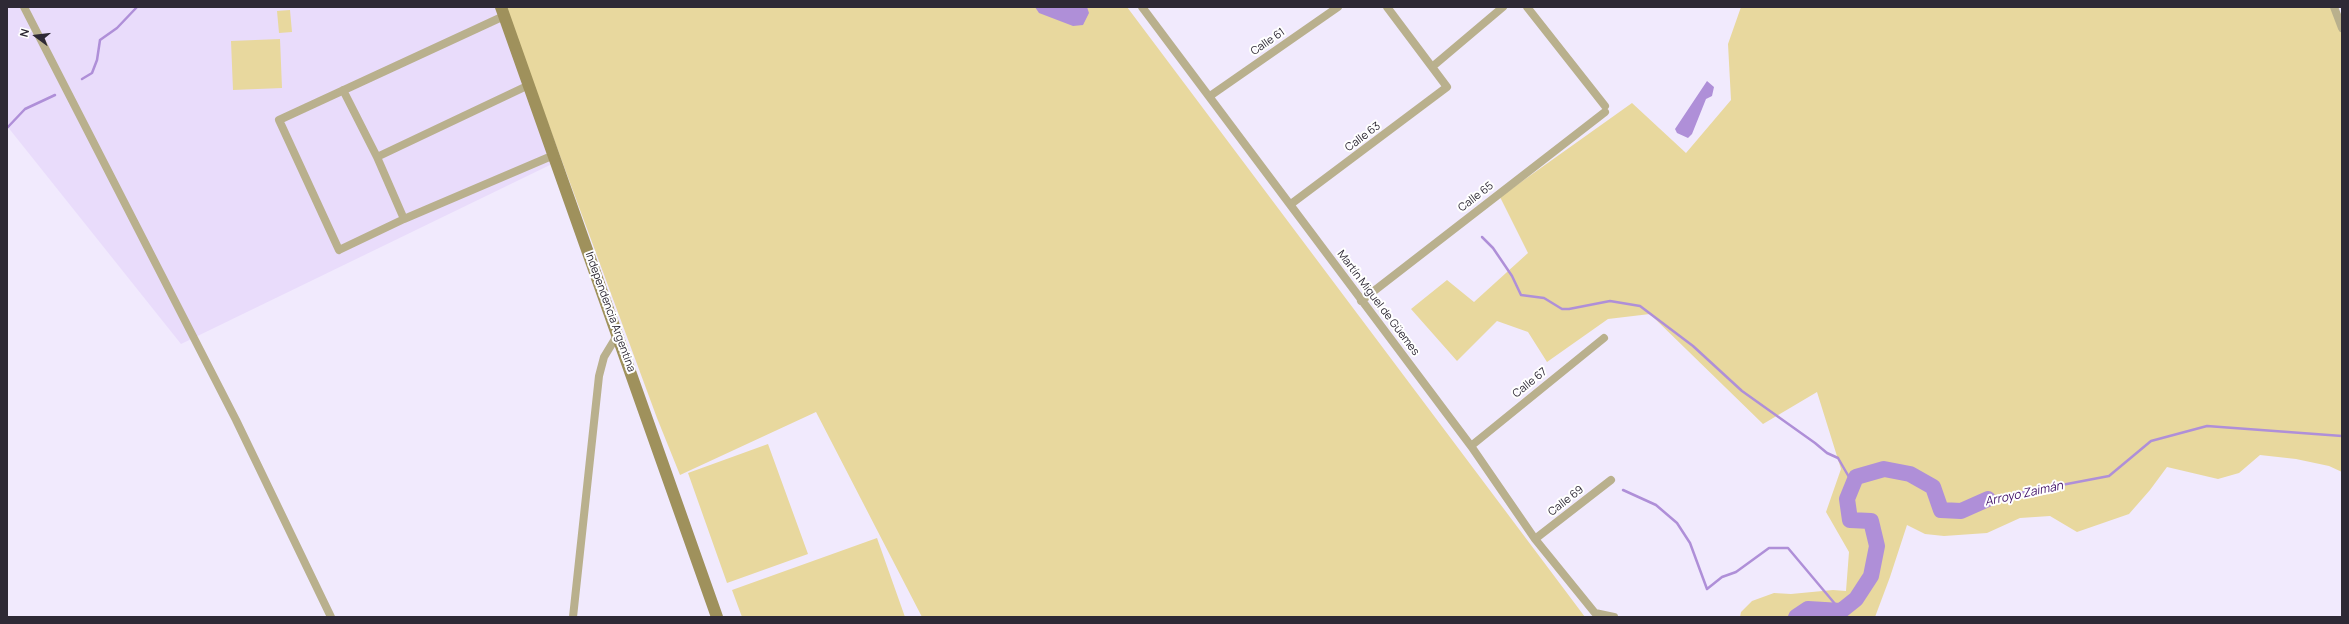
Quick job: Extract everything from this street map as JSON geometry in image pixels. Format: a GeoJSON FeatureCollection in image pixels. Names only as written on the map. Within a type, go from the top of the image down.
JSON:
{"type":"FeatureCollection","features":[{"type":"Feature","properties":{"kind":"main road","name":"Independencia Argentina"},"geometry":{"type":"LineString","coordinates":[[502,11],[618,334],[717,617]]}},
{"type":"Feature","properties":{"kind":"street"},"geometry":{"type":"LineString","coordinates":[[24,7],[236,420],[331,617]]}},
{"type":"Feature","properties":{"kind":"street","name":"Martín Miguel de Güemes"},"geometry":{"type":"LineString","coordinates":[[1142,7],[1291,204],[1361,301],[1470,446],[1534,539],[1596,612],[1614,617]]}},
{"type":"Feature","properties":{"kind":"street","name":"Calle 61"},"geometry":{"type":"LineString","coordinates":[[1210,96],[1338,7]]}},
{"type":"Feature","properties":{"kind":"street"},"geometry":{"type":"LineString","coordinates":[[1387,7],[1432,67],[1503,7]]}},
{"type":"Feature","properties":{"kind":"street","name":"Calle 65"},"geometry":{"type":"LineString","coordinates":[[1361,301],[1605,109],[1527,7]]}},
{"type":"Feature","properties":{"kind":"street"},"geometry":{"type":"LineString","coordinates":[[2334,7],[2342,28]]}},
{"type":"Feature","properties":{"kind":"street"},"geometry":{"type":"LineString","coordinates":[[502,11],[279,120],[339,250],[404,218],[554,155]]}},
{"type":"Feature","properties":{"kind":"street","name":"Calle 63"},"geometry":{"type":"LineString","coordinates":[[1291,204],[1447,88],[1432,67]]}},
{"type":"Feature","properties":{"kind":"street"},"geometry":{"type":"LineString","coordinates":[[377,157],[529,85]]}},
{"type":"Feature","properties":{"kind":"street"},"geometry":{"type":"LineString","coordinates":[[343,90],[377,157],[404,218]]}},
{"type":"Feature","properties":{"kind":"street"},"geometry":{"type":"LineString","coordinates":[[573,617],[599,376],[604,357],[618,334]]}},
{"type":"Feature","properties":{"kind":"street","name":"Calle 67"},"geometry":{"type":"LineString","coordinates":[[1470,446],[1604,338]]}},
{"type":"Feature","properties":{"kind":"street","name":"Calle 69"},"geometry":{"type":"LineString","coordinates":[[1534,539],[1611,480]]}},
{"type":"Feature","properties":{"kind":"shaded area"},"geometry":{"type":"Polygon","coordinates":[[[7,7],[497,7],[552,164],[181,344],[7,126],[7,7]]]}},
{"type":"Feature","properties":{"kind":"shaded area"},"geometry":{"type":"Polygon","coordinates":[[[505,7],[1127,7],[1585,617],[922,617],[816,412],[680,475],[657,418],[505,7]]]}},
{"type":"Feature","properties":{"kind":"shaded area"},"geometry":{"type":"Polygon","coordinates":[[[1035,7],[1087,7],[1089,13],[1083,25],[1073,26],[1039,13],[1035,7]]]}},
{"type":"Feature","properties":{"kind":"shaded area"},"geometry":{"type":"Polygon","coordinates":[[[1741,7],[2336,7],[2342,22],[2342,472],[2329,466],[2296,459],[2260,455],[2239,473],[2218,479],[2167,467],[2150,490],[2129,514],[2077,532],[2050,516],[2020,518],[1987,533],[1944,536],[1925,534],[1907,525],[1875,617],[1828,617],[1808,613],[1801,617],[1740,617],[1741,612],[1752,601],[1774,593],[1791,594],[1833,590],[1846,591],[1849,552],[1826,512],[1841,469],[1817,392],[1763,424],[1650,314],[1608,319],[1547,362],[1528,332],[1497,321],[1457,361],[1411,309],[1447,280],[1474,302],[1528,253],[1500,197],[1632,103],[1686,153],[1731,100],[1728,44],[1741,7]]]}},
{"type":"Feature","properties":{"kind":"shaded area"},"geometry":{"type":"Polygon","coordinates":[[[290,10],[292,32],[279,33],[277,11],[290,10]]]}},
{"type":"Feature","properties":{"kind":"shaded area"},"geometry":{"type":"Polygon","coordinates":[[[280,39],[282,88],[233,90],[231,41],[280,39]]]}},
{"type":"Feature","properties":{"kind":"shaded area"},"geometry":{"type":"Polygon","coordinates":[[[1707,81],[1714,87],[1712,96],[1706,99],[1692,134],[1688,138],[1677,133],[1675,129],[1707,81]]]}},
{"type":"Feature","properties":{"kind":"shaded area"},"geometry":{"type":"Polygon","coordinates":[[[768,444],[808,554],[727,583],[688,473],[768,444]]]}},
{"type":"Feature","properties":{"kind":"shaded area"},"geometry":{"type":"Polygon","coordinates":[[[877,538],[905,617],[742,617],[732,590],[877,538]]]}},
{"type":"Feature","properties":{"kind":"waterway"},"geometry":{"type":"LineString","coordinates":[[82,79],[92,73],[97,60],[100,40],[117,28],[137,7]]}},
{"type":"Feature","properties":{"kind":"waterway"},"geometry":{"type":"LineString","coordinates":[[7,128],[25,109],[55,95]]}},
{"type":"Feature","properties":{"kind":"waterway"},"geometry":{"type":"LineString","coordinates":[[1482,237],[1493,248],[1512,276],[1521,295],[1544,298],[1562,309],[1610,301],[1640,306],[1693,346],[1742,391],[1827,453],[1838,458],[1853,484]]}},
{"type":"Feature","properties":{"kind":"waterway","name":"Arroyo Zaimán"},"geometry":{"type":"LineString","coordinates":[[1988,499],[2109,476],[2151,441],[2207,426],[2342,436]]}},
{"type":"Feature","properties":{"kind":"waterway","name":"Arroyo Zaimán"},"geometry":{"type":"LineString","coordinates":[[1796,617],[1808,609],[1841,611],[1856,599],[1871,576],[1877,546],[1871,521],[1850,520],[1847,499],[1856,477],[1884,469],[1910,474],[1933,487],[1941,510],[1961,511],[1988,499]]}},
{"type":"Feature","properties":{"kind":"waterway"},"geometry":{"type":"LineString","coordinates":[[1623,490],[1656,505],[1677,523],[1690,543],[1707,589],[1722,577],[1736,572],[1769,548],[1788,548],[1841,611]]}}]}
